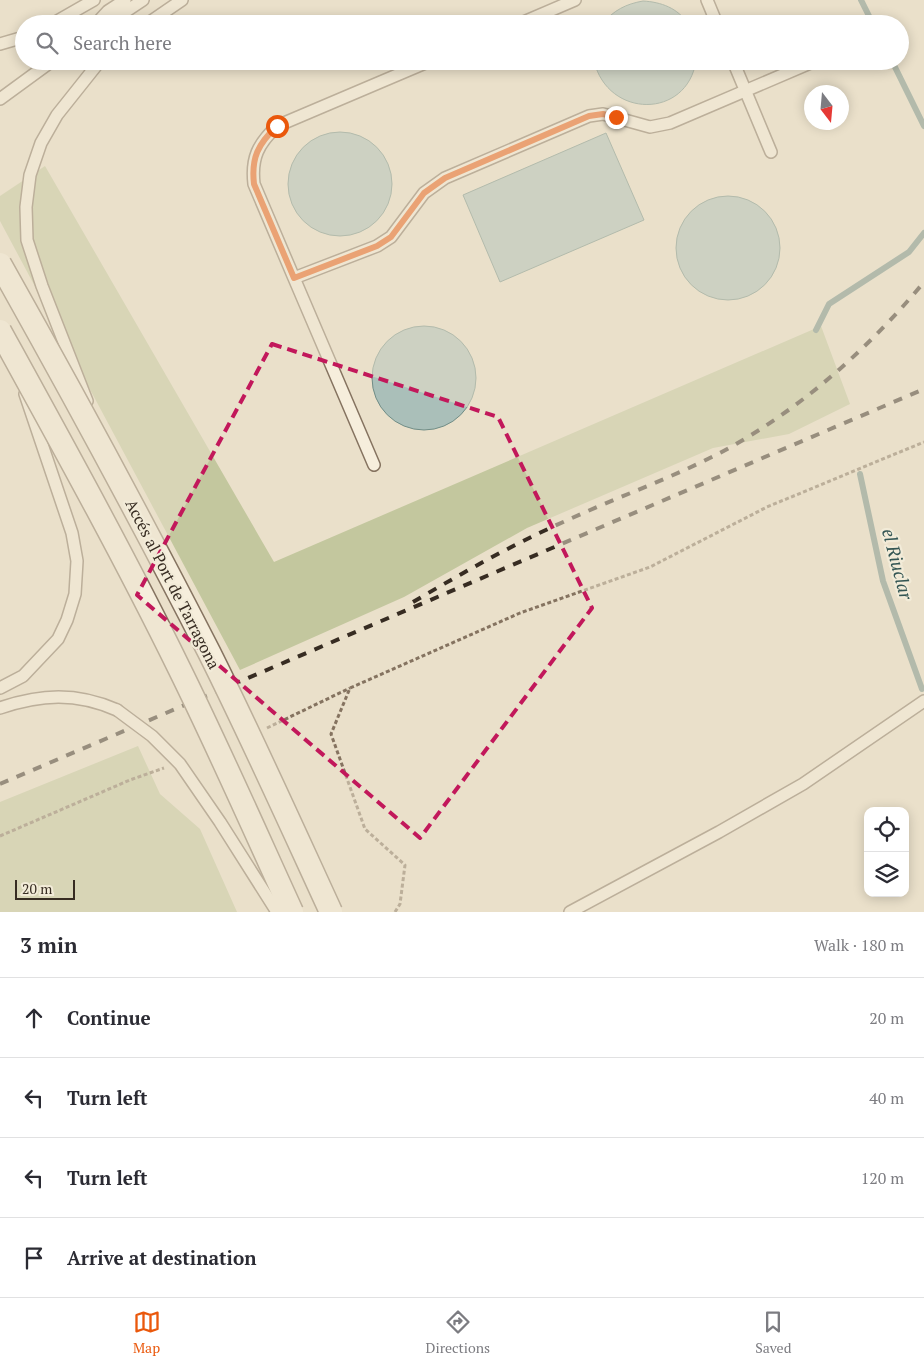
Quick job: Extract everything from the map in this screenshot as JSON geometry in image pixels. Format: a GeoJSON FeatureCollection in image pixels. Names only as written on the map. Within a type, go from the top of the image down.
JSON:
{"type":"FeatureCollection","features":[{"type":"Feature","properties":{"kind":"street","name":"Accés al Port de Tarragona"},"geometry":{"type":"LineString","coordinates":[[0,264],[110,461],[231,697],[331,912]]}},
{"type":"Feature","properties":{"kind":"street","name":"Accés al Port de Tarragona"},"geometry":{"type":"LineString","coordinates":[[4,337],[174,658],[292,912]]}},
{"type":"Feature","properties":{"kind":"lane"},"geometry":{"type":"LineString","coordinates":[[68,15],[94,0]]}},
{"type":"Feature","properties":{"kind":"lane"},"geometry":{"type":"LineString","coordinates":[[104,15],[125,0]]}},
{"type":"Feature","properties":{"kind":"lane"},"geometry":{"type":"LineString","coordinates":[[121,15],[143,0]]}},
{"type":"Feature","properties":{"kind":"lane"},"geometry":{"type":"LineString","coordinates":[[160,15],[182,0]]}},
{"type":"Feature","properties":{"kind":"lane"},"geometry":{"type":"LineString","coordinates":[[540,15],[575,0]]}},
{"type":"Feature","properties":{"kind":"lane"},"geometry":{"type":"LineString","coordinates":[[706,0],[713,15]]}},
{"type":"Feature","properties":{"kind":"lane"},"geometry":{"type":"LineString","coordinates":[[0,44],[15,40]]}},
{"type":"Feature","properties":{"kind":"lane"},"geometry":{"type":"LineString","coordinates":[[0,98],[39,70]]}},
{"type":"Feature","properties":{"kind":"lane"},"geometry":{"type":"LineString","coordinates":[[93,70],[57,115],[40,143],[30,174],[26,207],[27,240],[42,286],[110,461]]}},
{"type":"Feature","properties":{"kind":"lane"},"geometry":{"type":"LineString","coordinates":[[374,465],[254,184],[253,165],[260,145],[277,126],[409,70]]}},
{"type":"Feature","properties":{"kind":"lane"},"geometry":{"type":"LineString","coordinates":[[737,70],[771,152]]}},
{"type":"Feature","properties":{"kind":"lane"},"geometry":{"type":"LineString","coordinates":[[294,278],[377,246],[391,237],[424,193],[445,178],[589,116],[603,114],[641,125],[659,126],[794,70]]}},
{"type":"Feature","properties":{"kind":"lane"},"geometry":{"type":"LineString","coordinates":[[0,688],[24,676],[58,638],[67,620],[75,594],[76,561],[72,533],[4,337]]}},
{"type":"Feature","properties":{"kind":"lane"},"geometry":{"type":"LineString","coordinates":[[0,708],[42,697],[67,696],[101,703],[116,710],[152,736],[180,764],[220,822],[277,912]]}},
{"type":"Feature","properties":{"kind":"lane"},"geometry":{"type":"LineString","coordinates":[[570,912],[719,832],[803,784],[924,700]]}},
{"type":"Feature","properties":{"kind":"path"},"geometry":{"type":"LineString","coordinates":[[395,912],[400,904],[405,865],[365,829],[331,734],[350,688],[520,613],[650,567],[766,507],[924,442]]}},
{"type":"Feature","properties":{"kind":"highlighted area"},"geometry":{"type":"Polygon","coordinates":[[[272,344],[498,417],[592,608],[420,838],[137,595],[272,344]]]}},
{"type":"Feature","properties":{"kind":"green space"},"geometry":{"type":"Polygon","coordinates":[[[45,166],[274,562],[821,326],[850,404],[789,434],[713,448],[527,528],[404,597],[240,670],[0,221],[0,196],[45,166]]]}},
{"type":"Feature","properties":{"kind":"green space"},"geometry":{"type":"Polygon","coordinates":[[[138,746],[160,794],[200,829],[237,912],[0,912],[0,802],[138,746]]]}},
{"type":"Feature","properties":{"kind":"water"},"geometry":{"type":"Polygon","coordinates":[[[643,1],[656,3],[668,7],[680,15],[611,15],[631,4],[643,1]]]}},
{"type":"Feature","properties":{"kind":"water"},"geometry":{"type":"Polygon","coordinates":[[[598,70],[693,70],[690,80],[678,94],[663,102],[647,104],[630,102],[615,94],[602,80],[598,70]]]}},
{"type":"Feature","properties":{"kind":"water"},"geometry":{"type":"Polygon","coordinates":[[[340,132],[360,136],[377,147],[388,164],[392,184],[388,204],[377,221],[360,232],[340,236],[320,232],[303,221],[292,204],[288,184],[292,164],[303,147],[320,136],[340,132]]]}},
{"type":"Feature","properties":{"kind":"water"},"geometry":{"type":"Polygon","coordinates":[[[606,133],[644,220],[500,282],[463,195],[606,133]]]}},
{"type":"Feature","properties":{"kind":"water"},"geometry":{"type":"Polygon","coordinates":[[[728,196],[748,200],[765,211],[776,228],[780,248],[776,268],[765,285],[748,296],[728,300],[708,296],[691,285],[680,268],[676,248],[680,228],[691,211],[708,200],[728,196]]]}},
{"type":"Feature","properties":{"kind":"water"},"geometry":{"type":"Polygon","coordinates":[[[424,326],[444,330],[453,334],[461,341],[468,349],[472,358],[476,378],[472,398],[468,407],[461,415],[453,422],[444,426],[424,430],[404,426],[395,422],[387,415],[380,407],[376,398],[372,378],[376,358],[380,349],[387,341],[395,334],[404,330],[424,326]]]}},
{"type":"Feature","properties":{"kind":"waterway","name":"el Riuclar"},"geometry":{"type":"LineString","coordinates":[[861,0],[868,15]]}},
{"type":"Feature","properties":{"kind":"waterway","name":"el Riuclar"},"geometry":{"type":"LineString","coordinates":[[896,70],[924,126]]}},
{"type":"Feature","properties":{"kind":"waterway","name":"el Riuclar"},"geometry":{"type":"LineString","coordinates":[[816,330],[829,304],[909,252],[924,233]]}},
{"type":"Feature","properties":{"kind":"waterway","name":"el Riuclar"},"geometry":{"type":"LineString","coordinates":[[860,474],[883,581],[922,689]]}},
{"type":"Feature","properties":{"kind":"railway"},"geometry":{"type":"LineString","coordinates":[[413,602],[529,538],[690,468],[756,432],[809,395],[834,374],[881,330],[924,282]]}},
{"type":"Feature","properties":{"kind":"railway"},"geometry":{"type":"LineString","coordinates":[[0,784],[924,389]]}},
{"type":"Feature","properties":{"kind":"route"},"geometry":{"type":"LineString","coordinates":[[277,126],[260,145],[252,170],[254,184],[294,278],[377,246],[391,237],[424,193],[445,178],[589,116],[603,114],[616,117]]}}]}
